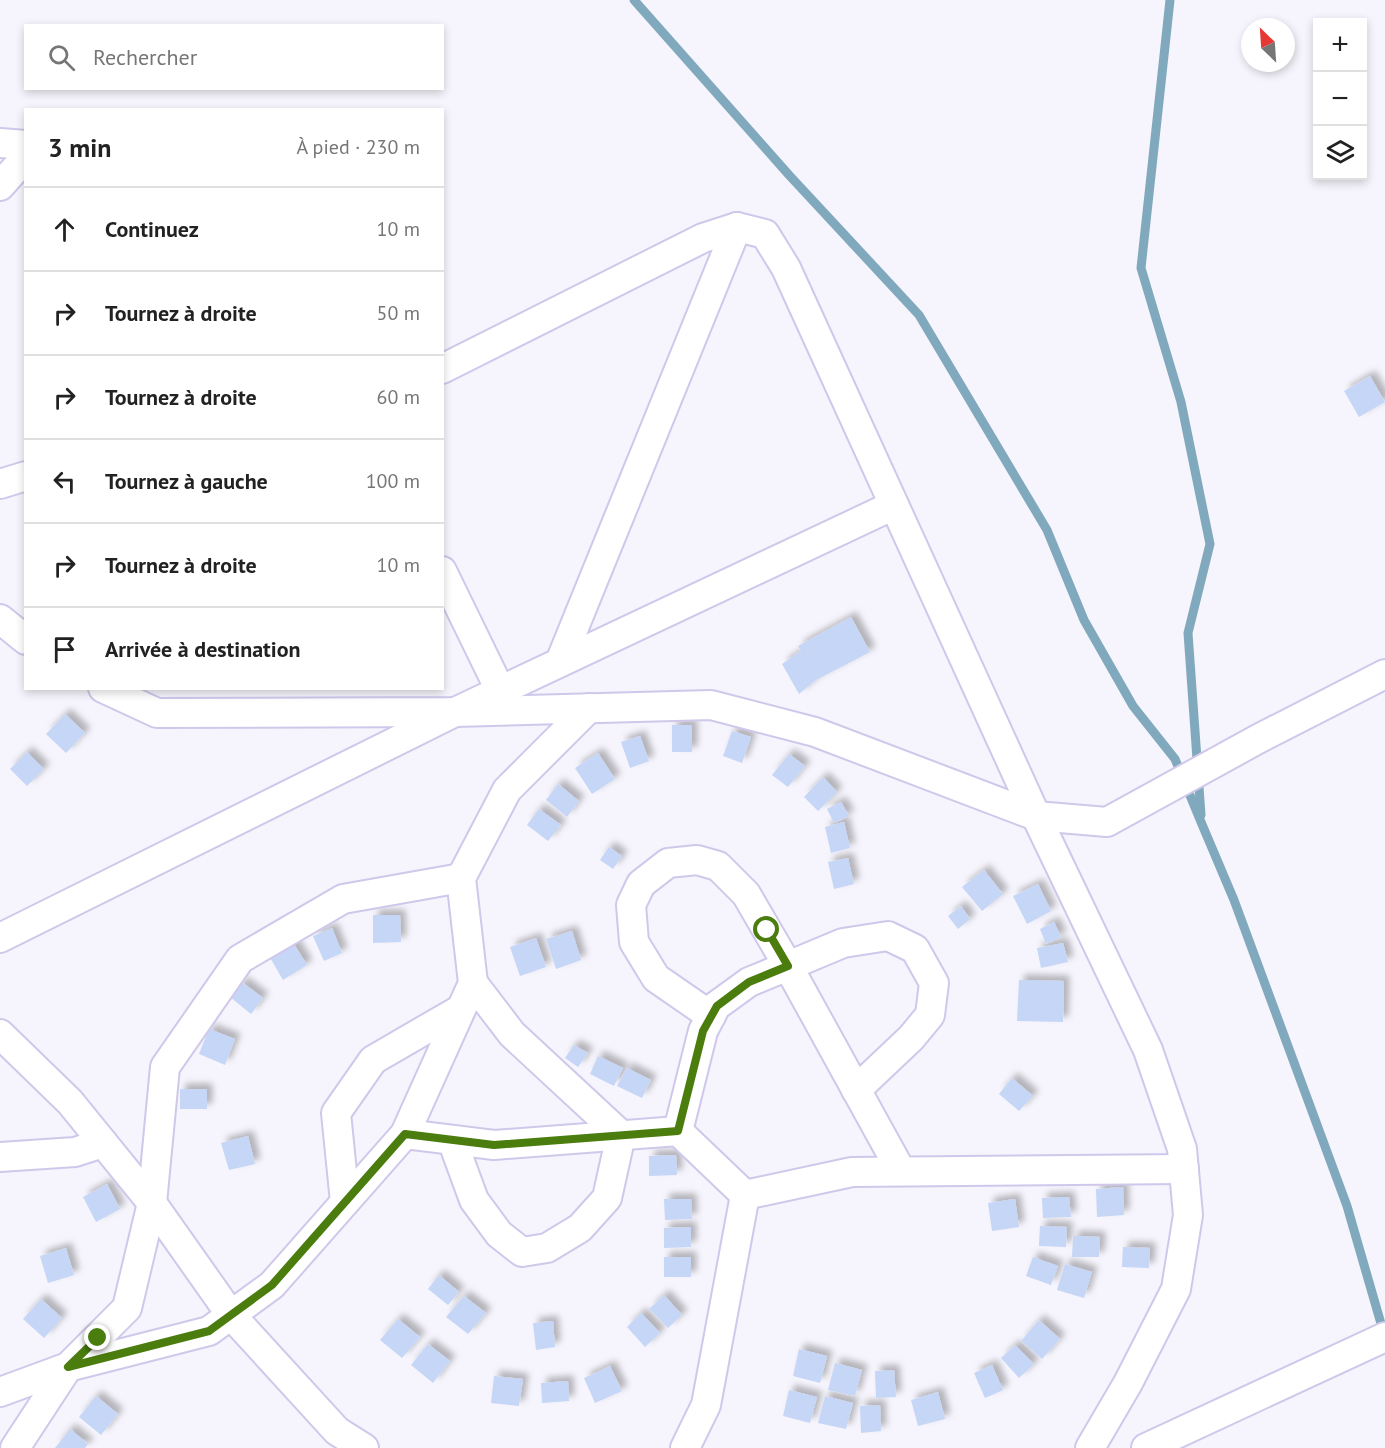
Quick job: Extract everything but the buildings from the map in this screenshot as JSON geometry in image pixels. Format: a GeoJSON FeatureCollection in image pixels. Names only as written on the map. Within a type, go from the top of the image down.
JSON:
{"type":"FeatureCollection","features":[{"type":"Feature","properties":{"kind":"street"},"geometry":{"type":"LineString","coordinates":[[0,143],[24,145]]}},
{"type":"Feature","properties":{"kind":"street"},"geometry":{"type":"LineString","coordinates":[[0,186],[24,159]]}},
{"type":"Feature","properties":{"kind":"street"},"geometry":{"type":"LineString","coordinates":[[444,368],[703,238],[737,227],[765,234],[786,268],[1036,816],[1148,1050],[1182,1149],[1188,1215],[1176,1290],[1128,1383],[1090,1448]]}},
{"type":"Feature","properties":{"kind":"street"},"geometry":{"type":"LineString","coordinates":[[560,662],[737,227]]}},
{"type":"Feature","properties":{"kind":"street"},"geometry":{"type":"LineString","coordinates":[[0,484],[24,477]]}},
{"type":"Feature","properties":{"kind":"street"},"geometry":{"type":"LineString","coordinates":[[0,938],[500,690],[894,505]]}},
{"type":"Feature","properties":{"kind":"street"},"geometry":{"type":"LineString","coordinates":[[444,575],[500,690]]}},
{"type":"Feature","properties":{"kind":"street"},"geometry":{"type":"LineString","coordinates":[[0,619],[24,638]]}},
{"type":"Feature","properties":{"kind":"street"},"geometry":{"type":"LineString","coordinates":[[107,690],[158,713],[455,712],[711,705],[815,732],[1036,816],[1107,822],[1258,739],[1385,674]]}},
{"type":"Feature","properties":{"kind":"street"},"geometry":{"type":"LineString","coordinates":[[589,708],[507,790],[461,878],[473,982],[512,1034],[621,1135]]}},
{"type":"Feature","properties":{"kind":"street"},"geometry":{"type":"LineString","coordinates":[[711,1016],[656,978],[634,942],[631,905],[641,884],[668,862],[697,861],[718,866],[746,894],[901,1172]]}},
{"type":"Feature","properties":{"kind":"street"},"geometry":{"type":"LineString","coordinates":[[15,1448],[68,1367],[127,1308],[152,1203],[165,1067],[240,959],[343,899],[461,878]]}},
{"type":"Feature","properties":{"kind":"street"},"geometry":{"type":"LineString","coordinates":[[678,1131],[703,1031],[717,1006],[749,982],[843,943],[888,936],[915,949],[934,984],[930,1015],[911,1038],[856,1090]]}},
{"type":"Feature","properties":{"kind":"street"},"geometry":{"type":"LineString","coordinates":[[0,1392],[68,1367],[209,1331],[272,1285],[405,1134],[473,982]]}},
{"type":"Feature","properties":{"kind":"street"},"geometry":{"type":"LineString","coordinates":[[345,1202],[336,1113],[373,1060],[461,1009]]}},
{"type":"Feature","properties":{"kind":"street"},"geometry":{"type":"LineString","coordinates":[[0,1034],[70,1102],[152,1203],[231,1315],[337,1431],[364,1448]]}},
{"type":"Feature","properties":{"kind":"street"},"geometry":{"type":"LineString","coordinates":[[405,1134],[494,1145],[678,1131],[745,1195]]}},
{"type":"Feature","properties":{"kind":"street"},"geometry":{"type":"LineString","coordinates":[[452,1140],[474,1200],[499,1234],[522,1252],[547,1248],[580,1228],[607,1198],[621,1135]]}},
{"type":"Feature","properties":{"kind":"street"},"geometry":{"type":"LineString","coordinates":[[0,1157],[75,1152],[103,1143]]}},
{"type":"Feature","properties":{"kind":"street"},"geometry":{"type":"LineString","coordinates":[[745,1195],[852,1172],[1184,1169]]}},
{"type":"Feature","properties":{"kind":"street"},"geometry":{"type":"LineString","coordinates":[[685,1448],[706,1405],[745,1195]]}},
{"type":"Feature","properties":{"kind":"street"},"geometry":{"type":"LineString","coordinates":[[1146,1448],[1385,1337]]}},
{"type":"Feature","properties":{"kind":"waterway"},"geometry":{"type":"LineString","coordinates":[[634,0],[789,175],[919,315],[1047,530],[1084,620],[1133,706],[1175,759],[1234,900],[1347,1206],[1384,1334]]}},
{"type":"Feature","properties":{"kind":"waterway"},"geometry":{"type":"LineString","coordinates":[[1170,0],[1141,268],[1181,402],[1210,544],[1188,633],[1201,815]]}},
{"type":"Feature","properties":{"kind":"route"},"geometry":{"type":"LineString","coordinates":[[98,1338],[68,1367],[209,1331],[272,1285],[405,1134],[494,1145],[678,1131],[703,1031],[717,1006],[749,982],[788,966],[767,930]]}}]}
